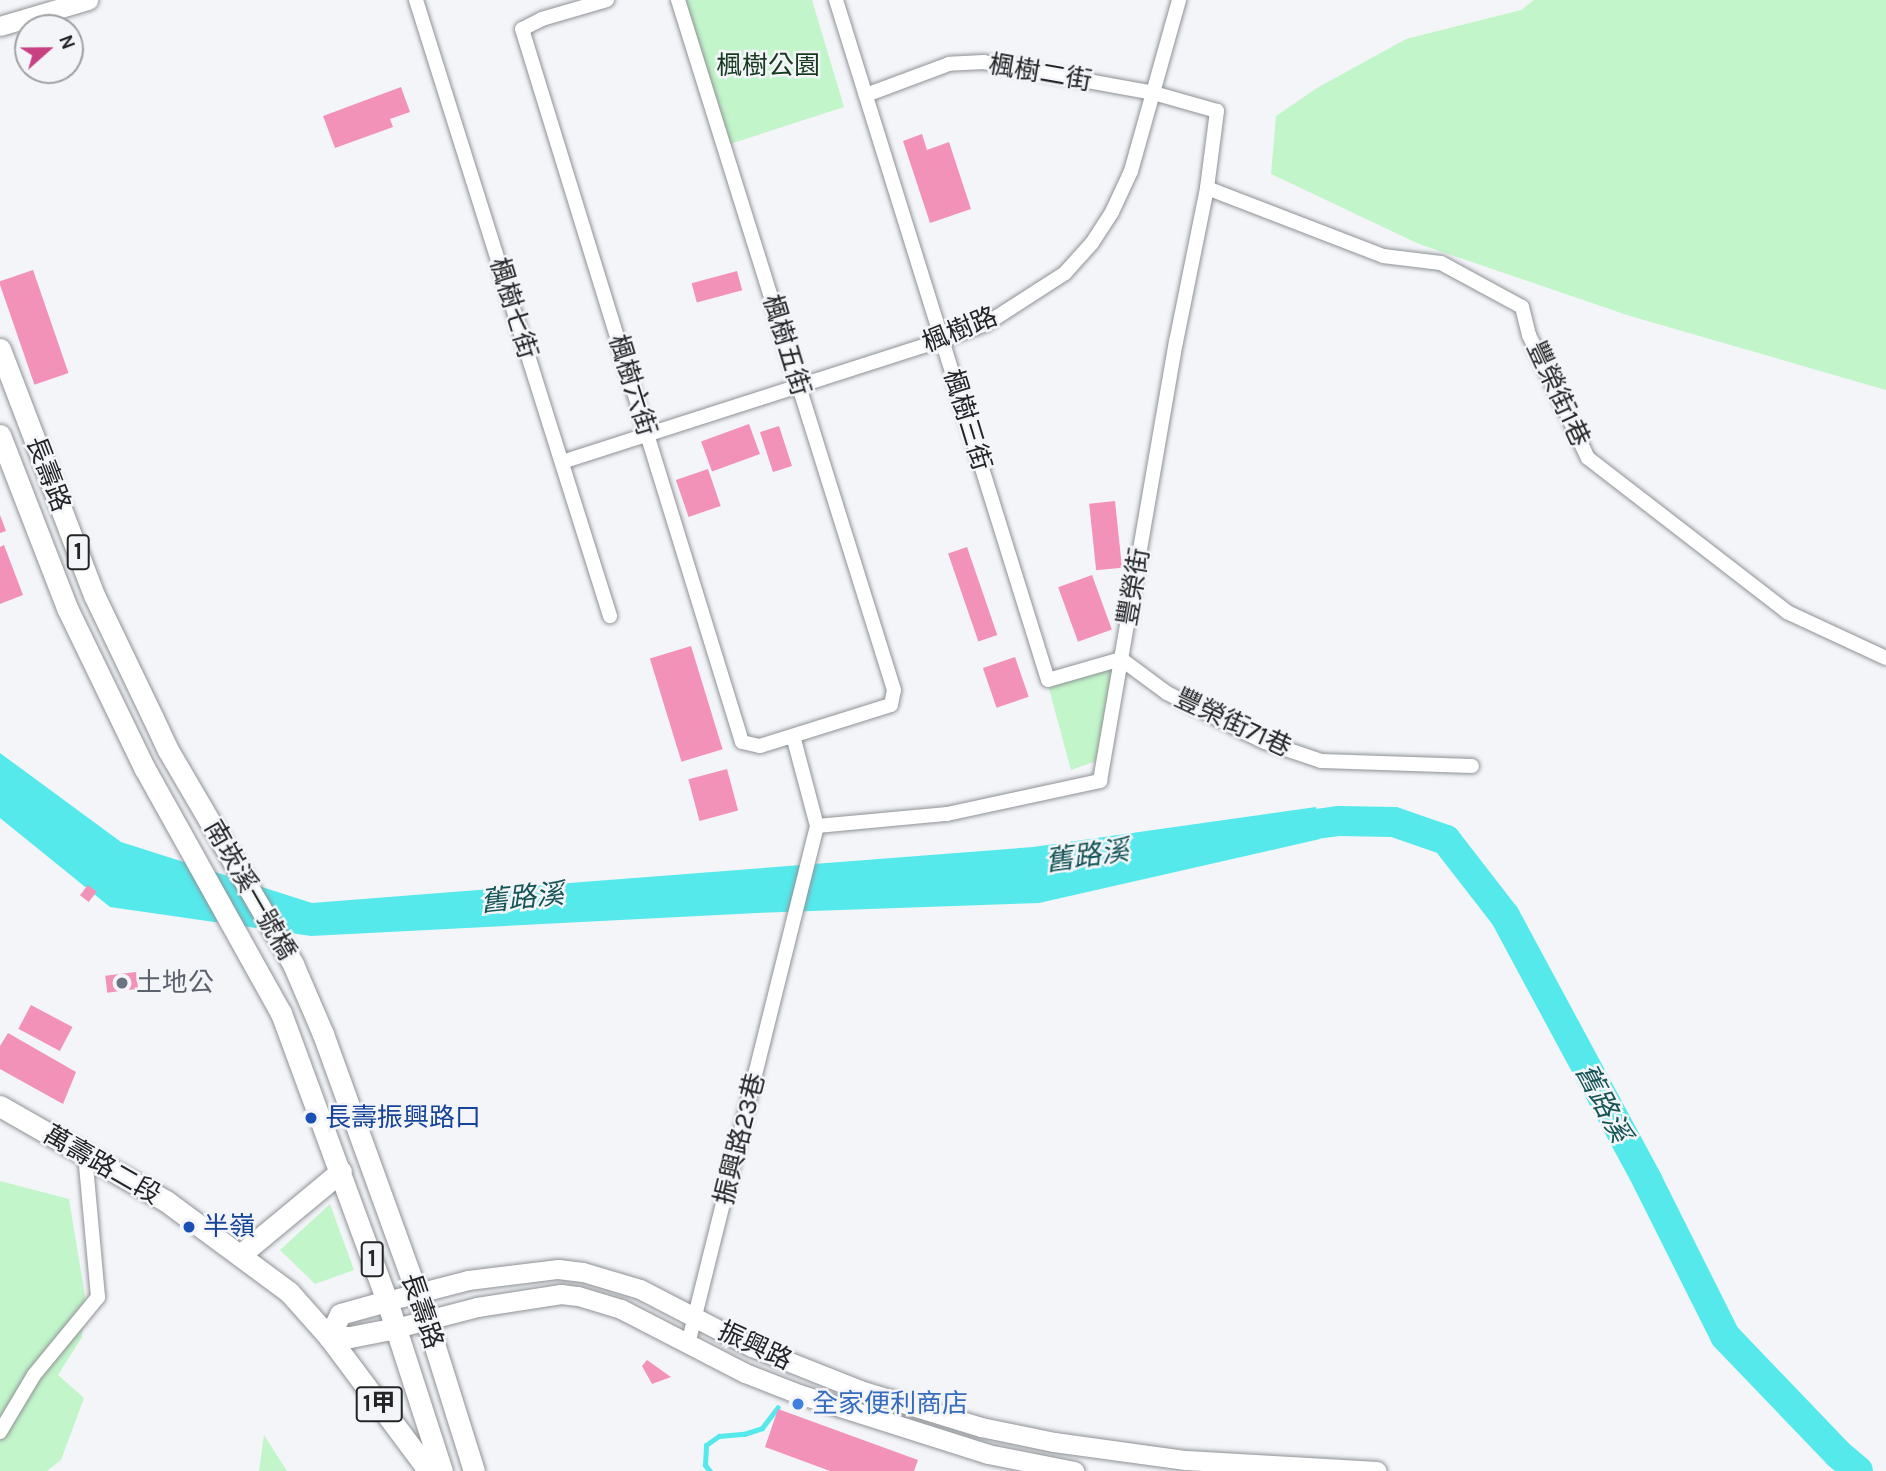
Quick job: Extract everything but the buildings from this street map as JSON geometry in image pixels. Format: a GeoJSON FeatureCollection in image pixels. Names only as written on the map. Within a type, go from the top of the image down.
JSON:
{"type":"FeatureCollection","features":[{"type":"Feature","properties":{"kind":"main road","name":"長壽路"},"geometry":{"type":"LineString","coordinates":[[0,349],[94,595],[168,750]]}},
{"type":"Feature","properties":{"kind":"main road","name":"長壽路"},"geometry":{"type":"LineString","coordinates":[[0,435],[67,608],[145,769]]}},
{"type":"Feature","properties":{"kind":"main road","name":"南崁溪一號橋"},"geometry":{"type":"LineString","coordinates":[[168,750],[293,964],[323,1034]]}},
{"type":"Feature","properties":{"kind":"main road","name":"南崁溪一號橋"},"geometry":{"type":"LineString","coordinates":[[145,769],[281,1013],[296,1049]]}},
{"type":"Feature","properties":{"kind":"main road","name":"長壽路"},"geometry":{"type":"LineString","coordinates":[[323,1034],[426,1318],[474,1471]]}},
{"type":"Feature","properties":{"kind":"main road","name":"長壽路"},"geometry":{"type":"LineString","coordinates":[[296,1049],[387,1301],[442,1471]]}},
{"type":"Feature","properties":{"kind":"main road","name":"萬壽路二段"},"geometry":{"type":"LineString","coordinates":[[0,1106],[166,1201],[289,1292],[329,1337],[429,1471]]}},
{"type":"Feature","properties":{"kind":"main road"},"geometry":{"type":"LineString","coordinates":[[240,1255],[341,1171]]}},
{"type":"Feature","properties":{"kind":"main road"},"geometry":{"type":"LineString","coordinates":[[387,1301],[340,1314],[329,1337],[350,1337],[396,1328]]}},
{"type":"Feature","properties":{"kind":"street"},"geometry":{"type":"LineString","coordinates":[[0,26],[88,0]]}},
{"type":"Feature","properties":{"kind":"street","name":"楓樹七街"},"geometry":{"type":"LineString","coordinates":[[416,0],[610,617]]}},
{"type":"Feature","properties":{"kind":"street","name":"楓樹六街"},"geometry":{"type":"LineString","coordinates":[[607,0],[542,19],[522,29],[742,742],[760,746],[793,736]]}},
{"type":"Feature","properties":{"kind":"street","name":"楓樹五街"},"geometry":{"type":"LineString","coordinates":[[678,0],[894,690],[891,705],[793,736]]}},
{"type":"Feature","properties":{"kind":"street","name":"楓樹三街"},"geometry":{"type":"LineString","coordinates":[[836,0],[1048,680],[1121,659]]}},
{"type":"Feature","properties":{"kind":"street","name":"楓樹路"},"geometry":{"type":"LineString","coordinates":[[562,462],[986,324],[1065,273],[1092,243],[1112,212],[1131,171],[1178,0]]}},
{"type":"Feature","properties":{"kind":"street","name":"楓樹二街"},"geometry":{"type":"LineString","coordinates":[[866,94],[948,64],[984,62],[1154,93],[1217,111]]}},
{"type":"Feature","properties":{"kind":"street","name":"豐榮街"},"geometry":{"type":"LineString","coordinates":[[817,826],[947,814],[1100,781],[1176,342],[1207,188],[1217,111]]}},
{"type":"Feature","properties":{"kind":"street","name":"豐榮街1巷"},"geometry":{"type":"LineString","coordinates":[[1207,188],[1383,256],[1441,263],[1522,307],[1529,334],[1588,458],[1787,612],[1886,658]]}},
{"type":"Feature","properties":{"kind":"street","name":"豐榮街71巷"},"geometry":{"type":"LineString","coordinates":[[1121,659],[1167,693],[1265,743],[1321,761],[1472,766]]}},
{"type":"Feature","properties":{"kind":"street"},"geometry":{"type":"LineString","coordinates":[[793,736],[817,826]]}},
{"type":"Feature","properties":{"kind":"street","name":"振興路23巷"},"geometry":{"type":"LineString","coordinates":[[688,1344],[697,1318],[817,826]]}},
{"type":"Feature","properties":{"kind":"street"},"geometry":{"type":"LineString","coordinates":[[0,1432],[34,1375],[98,1297],[85,1155]]}},
{"type":"Feature","properties":{"kind":"street","name":"振興路"},"geometry":{"type":"LineString","coordinates":[[387,1301],[468,1280],[558,1269],[583,1272],[640,1289],[752,1347],[860,1390],[981,1427],[1054,1442],[1186,1460],[1377,1471]]}},
{"type":"Feature","properties":{"kind":"street","name":"振興路"},"geometry":{"type":"LineString","coordinates":[[396,1328],[426,1318],[561,1294],[621,1309],[745,1373],[799,1394],[988,1454],[1074,1471]]}},
{"type":"Feature","properties":{"kind":"green space","name":"楓樹公園"},"geometry":{"type":"Polygon","coordinates":[[[685,0],[812,0],[844,107],[730,144],[685,0]]]}},
{"type":"Feature","properties":{"kind":"green space"},"geometry":{"type":"Polygon","coordinates":[[[1534,0],[1886,0],[1886,390],[1630,316],[1419,244],[1271,174],[1276,116],[1317,88],[1406,39],[1521,10],[1534,0]]]}},
{"type":"Feature","properties":{"kind":"green space"},"geometry":{"type":"Polygon","coordinates":[[[1121,664],[1099,760],[1071,770],[1048,685],[1121,664]]]}},
{"type":"Feature","properties":{"kind":"green space"},"geometry":{"type":"Polygon","coordinates":[[[0,1181],[69,1199],[85,1296],[82,1337],[58,1375],[84,1398],[61,1460],[47,1471],[0,1471],[0,1181]]]}},
{"type":"Feature","properties":{"kind":"green space"},"geometry":{"type":"Polygon","coordinates":[[[330,1204],[354,1270],[315,1284],[280,1250],[330,1204]]]}},
{"type":"Feature","properties":{"kind":"green space"},"geometry":{"type":"Polygon","coordinates":[[[264,1435],[287,1471],[259,1471],[264,1435]]]}},
{"type":"Feature","properties":{"kind":"water"},"geometry":{"type":"Polygon","coordinates":[[[0,753],[121,842],[312,903],[1033,847],[1316,807],[1320,839],[1039,903],[757,913],[311,936],[110,907],[0,818],[0,753]]]}},
{"type":"Feature","properties":{"kind":"waterway","name":"舊路溪"},"geometry":{"type":"LineString","coordinates":[[1279,829],[1339,821],[1394,822],[1446,840],[1505,916],[1648,1182],[1725,1336],[1838,1454],[1858,1471]]}},
{"type":"Feature","properties":{"kind":"waterway"},"geometry":{"type":"LineString","coordinates":[[710,1471],[705,1465],[706,1445],[719,1436],[744,1434],[762,1428],[778,1407]]}},
{"type":"Feature","properties":{"kind":"place","name":"土地公"},"geometry":{"type":"Point","coordinates":[122,983]}},
{"type":"Feature","properties":{"kind":"place","name":"長壽振興路口"},"geometry":{"type":"Point","coordinates":[311,1118]}},
{"type":"Feature","properties":{"kind":"place","name":"半嶺"},"geometry":{"type":"Point","coordinates":[189,1227]}},
{"type":"Feature","properties":{"kind":"place","name":"全家便利商店"},"geometry":{"type":"Point","coordinates":[798,1404]}}]}
